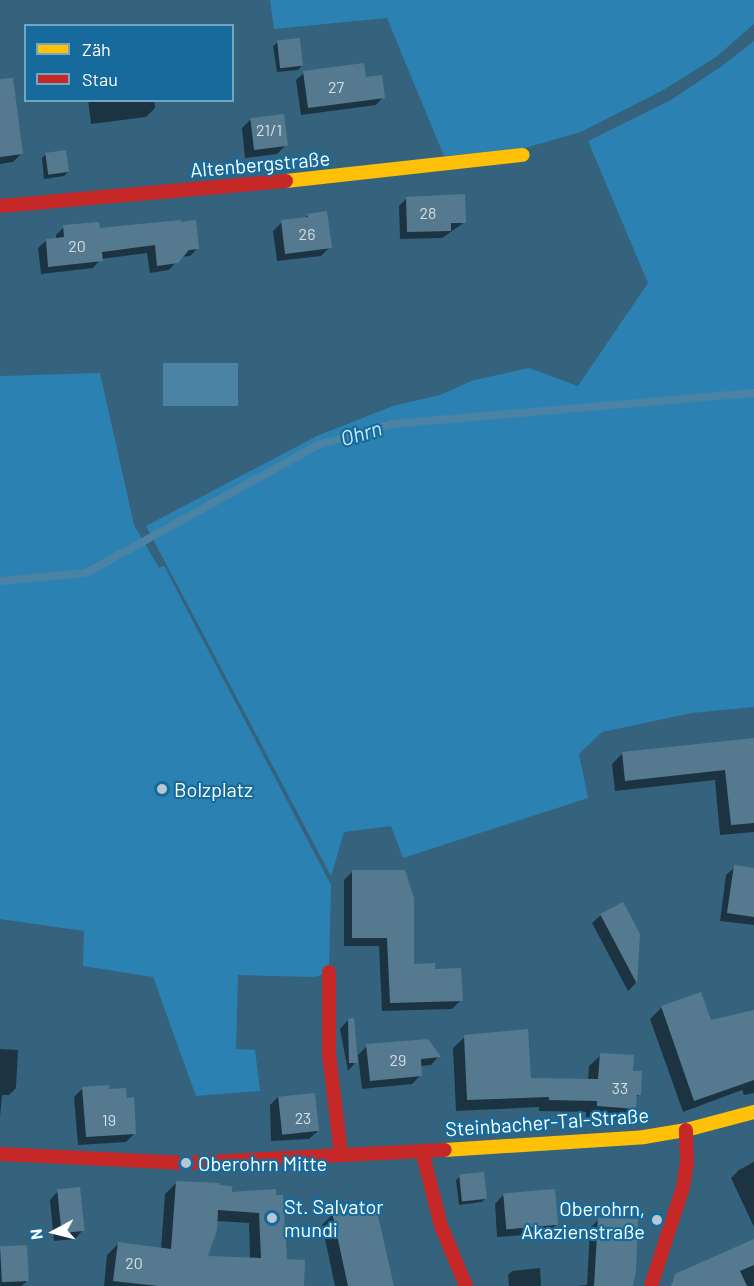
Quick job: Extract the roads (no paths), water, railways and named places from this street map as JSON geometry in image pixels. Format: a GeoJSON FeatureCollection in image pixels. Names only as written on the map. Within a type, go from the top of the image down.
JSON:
{"type":"FeatureCollection","features":[{"type":"Feature","properties":{"kind":"street","name":"Altenbergstraße"},"geometry":{"type":"LineString","coordinates":[[0,206],[359,174],[524,154]]}},
{"type":"Feature","properties":{"kind":"street"},"geometry":{"type":"LineString","coordinates":[[330,972],[329,1054],[341,1154]]}},
{"type":"Feature","properties":{"kind":"street","name":"Steinbacher-Tal-Straße"},"geometry":{"type":"LineString","coordinates":[[0,1154],[186,1163],[422,1151],[644,1137],[686,1130],[754,1112]]}},
{"type":"Feature","properties":{"kind":"street"},"geometry":{"type":"LineString","coordinates":[[651,1286],[683,1187],[687,1162],[686,1130]]}},
{"type":"Feature","properties":{"kind":"street"},"geometry":{"type":"LineString","coordinates":[[422,1151],[441,1226],[465,1286]]}},
{"type":"Feature","properties":{"kind":"waterway","name":"Ohrn"},"geometry":{"type":"LineString","coordinates":[[0,581],[86,573],[318,445],[392,424],[754,393]]}},
{"type":"Feature","properties":{"kind":"place","name":"Bolzplatz"},"geometry":{"type":"Point","coordinates":[162,789]}},
{"type":"Feature","properties":{"kind":"place","name":"Oberohrn Mitte"},"geometry":{"type":"Point","coordinates":[186,1163]}},
{"type":"Feature","properties":{"kind":"place","name":"St. Salvator mundi"},"geometry":{"type":"Point","coordinates":[272,1218]}},
{"type":"Feature","properties":{"kind":"place","name":"Oberohrn, Akazienstraße"},"geometry":{"type":"Point","coordinates":[657,1220]}}]}
